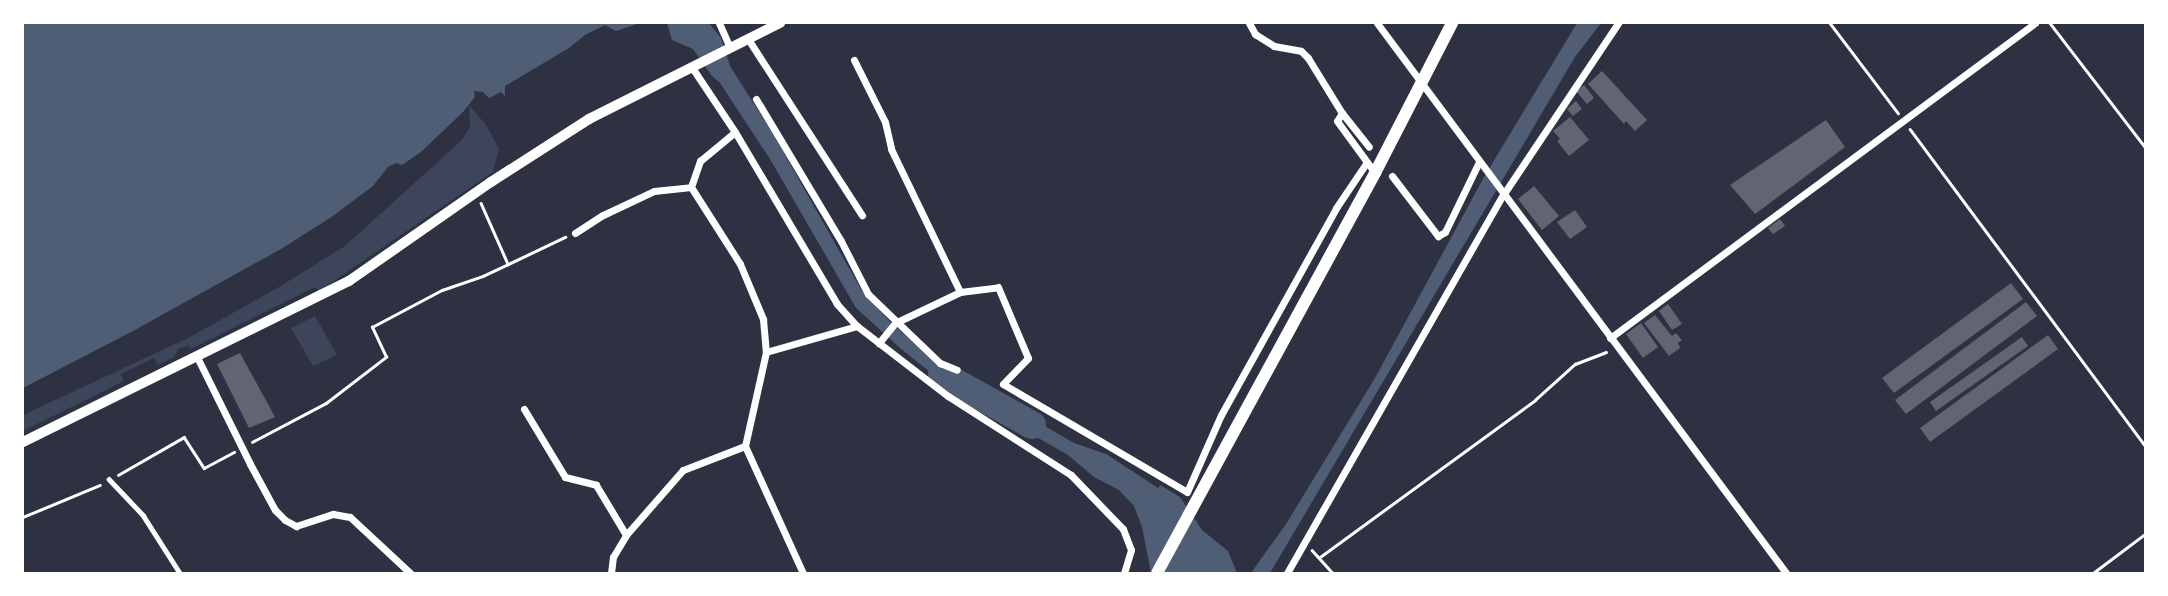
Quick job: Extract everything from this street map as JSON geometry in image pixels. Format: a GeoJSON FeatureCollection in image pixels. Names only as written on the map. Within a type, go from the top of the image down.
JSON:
{"type":"FeatureCollection","features":[{"type":"Feature","properties":{"kind":"main road"},"geometry":{"type":"LineString","coordinates":[[1157,573],[1375,173],[1452,23]]}},
{"type":"Feature","properties":{"kind":"street"},"geometry":{"type":"LineString","coordinates":[[719,23],[725,50]]}},
{"type":"Feature","properties":{"kind":"street"},"geometry":{"type":"LineString","coordinates":[[23,442],[349,281],[476,192],[589,119],[780,23]]}},
{"type":"Feature","properties":{"kind":"street"},"geometry":{"type":"LineString","coordinates":[[1249,23],[1255,34],[1274,46],[1301,51],[1308,58],[1342,113],[1369,147]]}},
{"type":"Feature","properties":{"kind":"street"},"geometry":{"type":"LineString","coordinates":[[1377,23],[1786,573]]}},
{"type":"Feature","properties":{"kind":"street"},"geometry":{"type":"LineString","coordinates":[[1287,573],[1501,192],[1618,23]]}},
{"type":"Feature","properties":{"kind":"street"},"geometry":{"type":"LineString","coordinates":[[1610,338],[2035,23]]}},
{"type":"Feature","properties":{"kind":"street"},"geometry":{"type":"LineString","coordinates":[[748,39],[862,215]]}},
{"type":"Feature","properties":{"kind":"street"},"geometry":{"type":"LineString","coordinates":[[853,60],[885,122],[891,149],[960,292]]}},
{"type":"Feature","properties":{"kind":"street"},"geometry":{"type":"LineString","coordinates":[[691,66],[735,132],[837,304],[856,326],[881,341],[948,396],[1072,475],[1123,530],[1131,550],[1124,573]]}},
{"type":"Feature","properties":{"kind":"street"},"geometry":{"type":"LineString","coordinates":[[756,99],[841,241],[868,294],[893,326],[940,363],[957,370]]}},
{"type":"Feature","properties":{"kind":"street"},"geometry":{"type":"LineString","coordinates":[[1342,113],[1337,121],[1375,173]]}},
{"type":"Feature","properties":{"kind":"street"},"geometry":{"type":"LineString","coordinates":[[691,187],[701,161],[735,132]]}},
{"type":"Feature","properties":{"kind":"street"},"geometry":{"type":"LineString","coordinates":[[881,341],[893,326],[960,292],[998,287],[1028,358],[1003,384],[1187,492],[1221,415],[1336,208],[1367,162]]}},
{"type":"Feature","properties":{"kind":"street"},"geometry":{"type":"LineString","coordinates":[[1392,176],[1438,236],[1445,232],[1481,164]]}},
{"type":"Feature","properties":{"kind":"street"},"geometry":{"type":"LineString","coordinates":[[575,233],[603,215],[654,191],[691,187]]}},
{"type":"Feature","properties":{"kind":"street"},"geometry":{"type":"LineString","coordinates":[[691,187],[740,264],[763,319],[766,352],[745,446],[803,573]]}},
{"type":"Feature","properties":{"kind":"street"},"geometry":{"type":"LineString","coordinates":[[766,352],[856,326]]}},
{"type":"Feature","properties":{"kind":"street"},"geometry":{"type":"LineString","coordinates":[[197,357],[275,510],[296,526],[333,514],[351,517],[410,573]]}},
{"type":"Feature","properties":{"kind":"street"},"geometry":{"type":"LineString","coordinates":[[524,409],[565,477],[596,485],[626,535]]}},
{"type":"Feature","properties":{"kind":"street"},"geometry":{"type":"LineString","coordinates":[[611,573],[613,557],[626,535],[682,470],[745,446]]}},
{"type":"Feature","properties":{"kind":"lane"},"geometry":{"type":"LineString","coordinates":[[109,479],[144,515],[180,573]]}},
{"type":"Feature","properties":{"kind":"path"},"geometry":{"type":"LineString","coordinates":[[1830,23],[2145,445]]}},
{"type":"Feature","properties":{"kind":"path"},"geometry":{"type":"LineString","coordinates":[[2050,23],[2145,147]]}},
{"type":"Feature","properties":{"kind":"path"},"geometry":{"type":"LineString","coordinates":[[476,192],[508,264]]}},
{"type":"Feature","properties":{"kind":"path"},"geometry":{"type":"LineString","coordinates":[[23,517],[82,495],[184,437],[204,468],[326,403],[386,358],[372,327],[442,290],[508,264],[575,233]]}},
{"type":"Feature","properties":{"kind":"path"},"geometry":{"type":"LineString","coordinates":[[1320,557],[1535,400],[1575,364],[1617,347]]}},
{"type":"Feature","properties":{"kind":"path"},"geometry":{"type":"LineString","coordinates":[[2093,573],[2145,534]]}},
{"type":"Feature","properties":{"kind":"path"},"geometry":{"type":"LineString","coordinates":[[1305,545],[1320,557],[1333,573]]}},
{"type":"Feature","properties":{"kind":"shaded area"},"geometry":{"type":"Polygon","coordinates":[[[23,23],[640,23],[616,31],[605,25],[585,35],[569,48],[505,86],[505,96],[501,92],[489,98],[483,92],[474,91],[475,97],[463,112],[421,152],[402,165],[396,163],[388,167],[373,186],[330,218],[281,249],[133,331],[23,388],[23,23]]]}},
{"type":"Feature","properties":{"kind":"shaded area"},"geometry":{"type":"Polygon","coordinates":[[[667,23],[709,23],[721,38],[730,66],[773,134],[862,291],[892,324],[946,369],[979,387],[972,398],[940,380],[856,308],[770,159],[720,83],[693,49],[672,40],[667,23]]]}},
{"type":"Feature","properties":{"kind":"shaded area"},"geometry":{"type":"Polygon","coordinates":[[[1577,23],[1601,23],[1575,57],[1270,573],[1251,573],[1286,524],[1375,378],[1484,177],[1577,23]]]}},
{"type":"Feature","properties":{"kind":"shaded area"},"geometry":{"type":"Polygon","coordinates":[[[469,105],[486,125],[499,149],[493,172],[319,291],[315,287],[191,349],[189,345],[178,349],[174,357],[158,365],[154,358],[121,374],[124,381],[23,431],[23,415],[188,338],[345,246],[462,140],[470,127],[469,105]]]}},
{"type":"Feature","properties":{"kind":"shaded area"},"geometry":{"type":"Polygon","coordinates":[[[315,316],[337,355],[313,366],[291,328],[315,316]]]}},
{"type":"Feature","properties":{"kind":"shaded area"},"geometry":{"type":"Polygon","coordinates":[[[1002,401],[1074,443],[1106,454],[1158,488],[1160,485],[1180,497],[1202,530],[1228,551],[1237,573],[1151,573],[1142,527],[1134,506],[1119,490],[1094,477],[1068,455],[1007,420],[1009,417],[996,410],[1002,401]]]}},
{"type":"Feature","properties":{"kind":"building"},"geometry":{"type":"Polygon","coordinates":[[[1602,71],[1647,120],[1635,131],[1626,121],[1624,124],[1588,84],[1602,71]]]}},
{"type":"Feature","properties":{"kind":"building"},"geometry":{"type":"Polygon","coordinates":[[[1584,85],[1594,98],[1587,104],[1576,91],[1584,85]]]}},
{"type":"Feature","properties":{"kind":"building"},"geometry":{"type":"Polygon","coordinates":[[[1576,101],[1582,109],[1573,116],[1567,109],[1576,101]]]}},
{"type":"Feature","properties":{"kind":"building"},"geometry":{"type":"Polygon","coordinates":[[[1570,117],[1589,140],[1569,156],[1553,131],[1570,117]]]}},
{"type":"Feature","properties":{"kind":"building"},"geometry":{"type":"Polygon","coordinates":[[[1826,120],[1845,147],[1755,214],[1730,185],[1826,120]]]}},
{"type":"Feature","properties":{"kind":"building"},"geometry":{"type":"Polygon","coordinates":[[[1534,186],[1559,216],[1542,230],[1518,199],[1534,186]]]}},
{"type":"Feature","properties":{"kind":"building"},"geometry":{"type":"Polygon","coordinates":[[[1575,210],[1587,227],[1570,239],[1557,222],[1575,210]]]}},
{"type":"Feature","properties":{"kind":"building"},"geometry":{"type":"Polygon","coordinates":[[[1780,219],[1785,226],[1773,234],[1768,228],[1780,219]]]}},
{"type":"Feature","properties":{"kind":"building"},"geometry":{"type":"Polygon","coordinates":[[[2011,283],[2023,299],[1894,393],[1882,378],[2011,283]]]}},
{"type":"Feature","properties":{"kind":"building"},"geometry":{"type":"Polygon","coordinates":[[[2026,302],[2037,316],[1906,414],[1895,400],[2026,302]]]}},
{"type":"Feature","properties":{"kind":"building"},"geometry":{"type":"Polygon","coordinates":[[[1668,304],[1682,324],[1672,330],[1659,311],[1668,304]]]}},
{"type":"Feature","properties":{"kind":"building"},"geometry":{"type":"Polygon","coordinates":[[[1655,315],[1672,336],[1676,333],[1682,340],[1678,343],[1680,348],[1669,356],[1644,323],[1655,315]]]}},
{"type":"Feature","properties":{"kind":"building"},"geometry":{"type":"Polygon","coordinates":[[[1641,323],[1658,347],[1643,358],[1626,334],[1641,323]]]}},
{"type":"Feature","properties":{"kind":"building"},"geometry":{"type":"Polygon","coordinates":[[[2048,335],[2058,349],[1930,442],[1920,428],[2048,335]]]}},
{"type":"Feature","properties":{"kind":"building"},"geometry":{"type":"Polygon","coordinates":[[[2022,337],[2028,346],[1936,411],[1930,402],[2022,337]]]}},
{"type":"Feature","properties":{"kind":"building"},"geometry":{"type":"Polygon","coordinates":[[[240,353],[275,417],[249,428],[217,364],[240,353]]]}},
{"type":"Feature","properties":{"kind":"waterway"},"geometry":{"type":"LineString","coordinates":[[942,375],[1032,425]]}}]}
